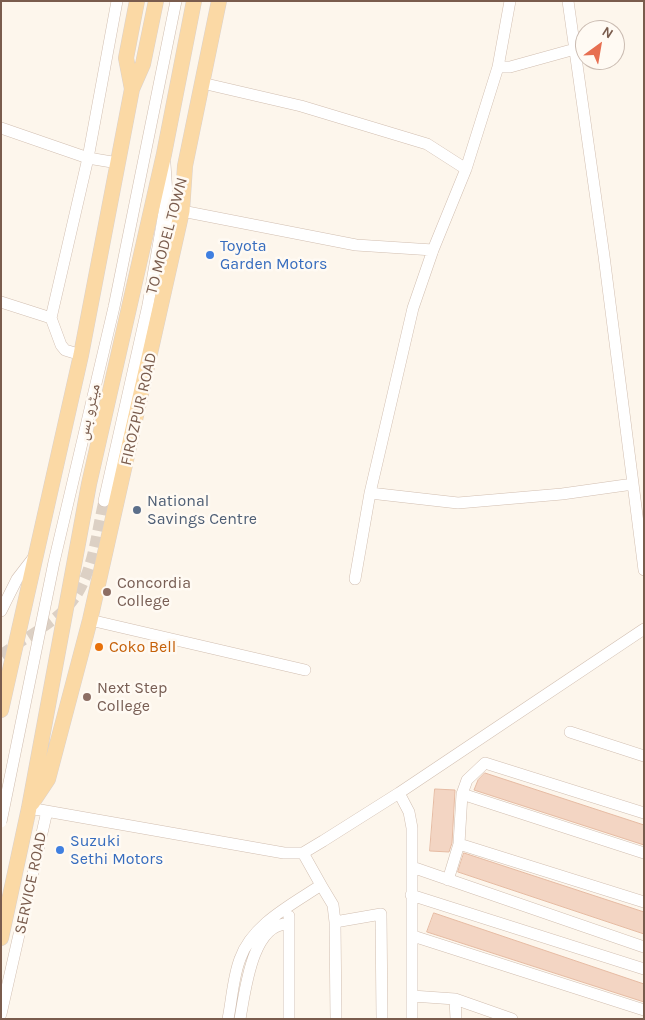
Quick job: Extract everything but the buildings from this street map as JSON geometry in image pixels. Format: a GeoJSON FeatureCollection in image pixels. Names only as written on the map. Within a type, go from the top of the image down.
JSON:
{"type":"FeatureCollection","features":[{"type":"Feature","properties":{"kind":"main road"},"geometry":{"type":"LineString","coordinates":[[132,88],[126,58],[137,1]]}},
{"type":"Feature","properties":{"kind":"main road","name":"FIROZPUR ROAD"},"geometry":{"type":"LineString","coordinates":[[1,938],[29,808],[89,484],[164,154],[194,1]]}},
{"type":"Feature","properties":{"kind":"main road","name":"FIROZPUR ROAD"},"geometry":{"type":"LineString","coordinates":[[29,808],[48,779],[90,620],[182,211],[185,166],[219,1]]}},
{"type":"Feature","properties":{"kind":"main road"},"geometry":{"type":"LineString","coordinates":[[1,710],[39,550],[81,355],[132,88],[143,64],[154,7]]}},
{"type":"Feature","properties":{"kind":"street"},"geometry":{"type":"LineString","coordinates":[[81,355],[65,350],[60,345],[51,318],[88,158],[117,1]]}},
{"type":"Feature","properties":{"kind":"street","name":"میٹرو بس"},"geometry":{"type":"LineString","coordinates":[[1,822],[54,562],[114,307],[176,1]]}},
{"type":"Feature","properties":{"kind":"street"},"geometry":{"type":"LineString","coordinates":[[355,579],[370,493],[413,308],[433,250],[466,168],[498,67],[510,1]]}},
{"type":"Feature","properties":{"kind":"street"},"geometry":{"type":"LineString","coordinates":[[498,67],[510,67],[575,49],[568,1]]}},
{"type":"Feature","properties":{"kind":"street"},"geometry":{"type":"LineString","coordinates":[[578,70],[644,570]]}},
{"type":"Feature","properties":{"kind":"street"},"geometry":{"type":"LineString","coordinates":[[202,83],[301,106],[427,144],[466,168]]}},
{"type":"Feature","properties":{"kind":"street"},"geometry":{"type":"LineString","coordinates":[[1,128],[88,158],[118,163]]}},
{"type":"Feature","properties":{"kind":"street","name":"TO MODEL TOWN"},"geometry":{"type":"LineString","coordinates":[[148,305],[167,195],[164,154]]}},
{"type":"Feature","properties":{"kind":"street","name":"TO MODEL TOWN"},"geometry":{"type":"LineString","coordinates":[[148,305],[158,280],[185,166]]}},
{"type":"Feature","properties":{"kind":"street"},"geometry":{"type":"LineString","coordinates":[[182,211],[356,245],[433,250]]}},
{"type":"Feature","properties":{"kind":"street"},"geometry":{"type":"LineString","coordinates":[[1,302],[51,318]]}},
{"type":"Feature","properties":{"kind":"street"},"geometry":{"type":"LineString","coordinates":[[104,501],[148,305]]}},
{"type":"Feature","properties":{"kind":"street"},"geometry":{"type":"LineString","coordinates":[[370,493],[458,504],[562,494],[633,484]]}},
{"type":"Feature","properties":{"kind":"street"},"geometry":{"type":"LineString","coordinates":[[1,611],[17,579],[39,550]]}},
{"type":"Feature","properties":{"kind":"street"},"geometry":{"type":"LineString","coordinates":[[90,620],[305,670]]}},
{"type":"Feature","properties":{"kind":"street"},"geometry":{"type":"LineString","coordinates":[[29,808],[284,853],[303,853],[399,793],[644,629]]}},
{"type":"Feature","properties":{"kind":"street"},"geometry":{"type":"LineString","coordinates":[[570,732],[644,756]]}},
{"type":"Feature","properties":{"kind":"street"},"geometry":{"type":"LineString","coordinates":[[448,880],[460,844],[462,794],[467,780],[485,763],[644,814]]}},
{"type":"Feature","properties":{"kind":"street"},"geometry":{"type":"LineString","coordinates":[[399,793],[406,802],[411,820],[412,1019]]}},
{"type":"Feature","properties":{"kind":"street"},"geometry":{"type":"LineString","coordinates":[[462,794],[644,854]]}},
{"type":"Feature","properties":{"kind":"street","name":"SERVICE ROAD"},"geometry":{"type":"LineString","coordinates":[[1,1014],[47,811]]}},
{"type":"Feature","properties":{"kind":"street"},"geometry":{"type":"LineString","coordinates":[[460,844],[644,902]]}},
{"type":"Feature","properties":{"kind":"street"},"geometry":{"type":"LineString","coordinates":[[303,853],[333,906],[335,922],[336,1019]]}},
{"type":"Feature","properties":{"kind":"street"},"geometry":{"type":"LineString","coordinates":[[412,867],[644,946]]}},
{"type":"Feature","properties":{"kind":"street"},"geometry":{"type":"LineString","coordinates":[[228,1019],[240,959],[246,946],[269,921],[321,885]]}},
{"type":"Feature","properties":{"kind":"street"},"geometry":{"type":"LineString","coordinates":[[411,895],[644,969]]}},
{"type":"Feature","properties":{"kind":"street"},"geometry":{"type":"LineString","coordinates":[[286,908],[289,910],[289,1019]]}},
{"type":"Feature","properties":{"kind":"street"},"geometry":{"type":"LineString","coordinates":[[335,922],[381,914],[382,1019]]}},
{"type":"Feature","properties":{"kind":"street"},"geometry":{"type":"LineString","coordinates":[[240,1019],[253,957],[269,932],[277,925],[288,924]]}},
{"type":"Feature","properties":{"kind":"street"},"geometry":{"type":"LineString","coordinates":[[413,936],[644,1010]]}},
{"type":"Feature","properties":{"kind":"street"},"geometry":{"type":"LineString","coordinates":[[412,996],[455,999],[512,1019]]}},
{"type":"Feature","properties":{"kind":"street"},"geometry":{"type":"LineString","coordinates":[[455,999],[456,1019]]}},
{"type":"Feature","properties":{"kind":"tunnel"},"geometry":{"type":"LineString","coordinates":[[1,655],[54,619],[69,605],[77,594],[89,569],[104,501]]}},
{"type":"Feature","properties":{"kind":"place","name":"Toyota Garden Motors"},"geometry":{"type":"Point","coordinates":[210,255]}},
{"type":"Feature","properties":{"kind":"place","name":"National Savings Centre"},"geometry":{"type":"Point","coordinates":[137,510]}},
{"type":"Feature","properties":{"kind":"place","name":"Concordia College"},"geometry":{"type":"Point","coordinates":[107,592]}},
{"type":"Feature","properties":{"kind":"place","name":"Coko Bell"},"geometry":{"type":"Point","coordinates":[99,647]}},
{"type":"Feature","properties":{"kind":"place","name":"Next Step College"},"geometry":{"type":"Point","coordinates":[87,697]}},
{"type":"Feature","properties":{"kind":"place","name":"Suzuki Sethi Motors"},"geometry":{"type":"Point","coordinates":[60,850]}}]}
